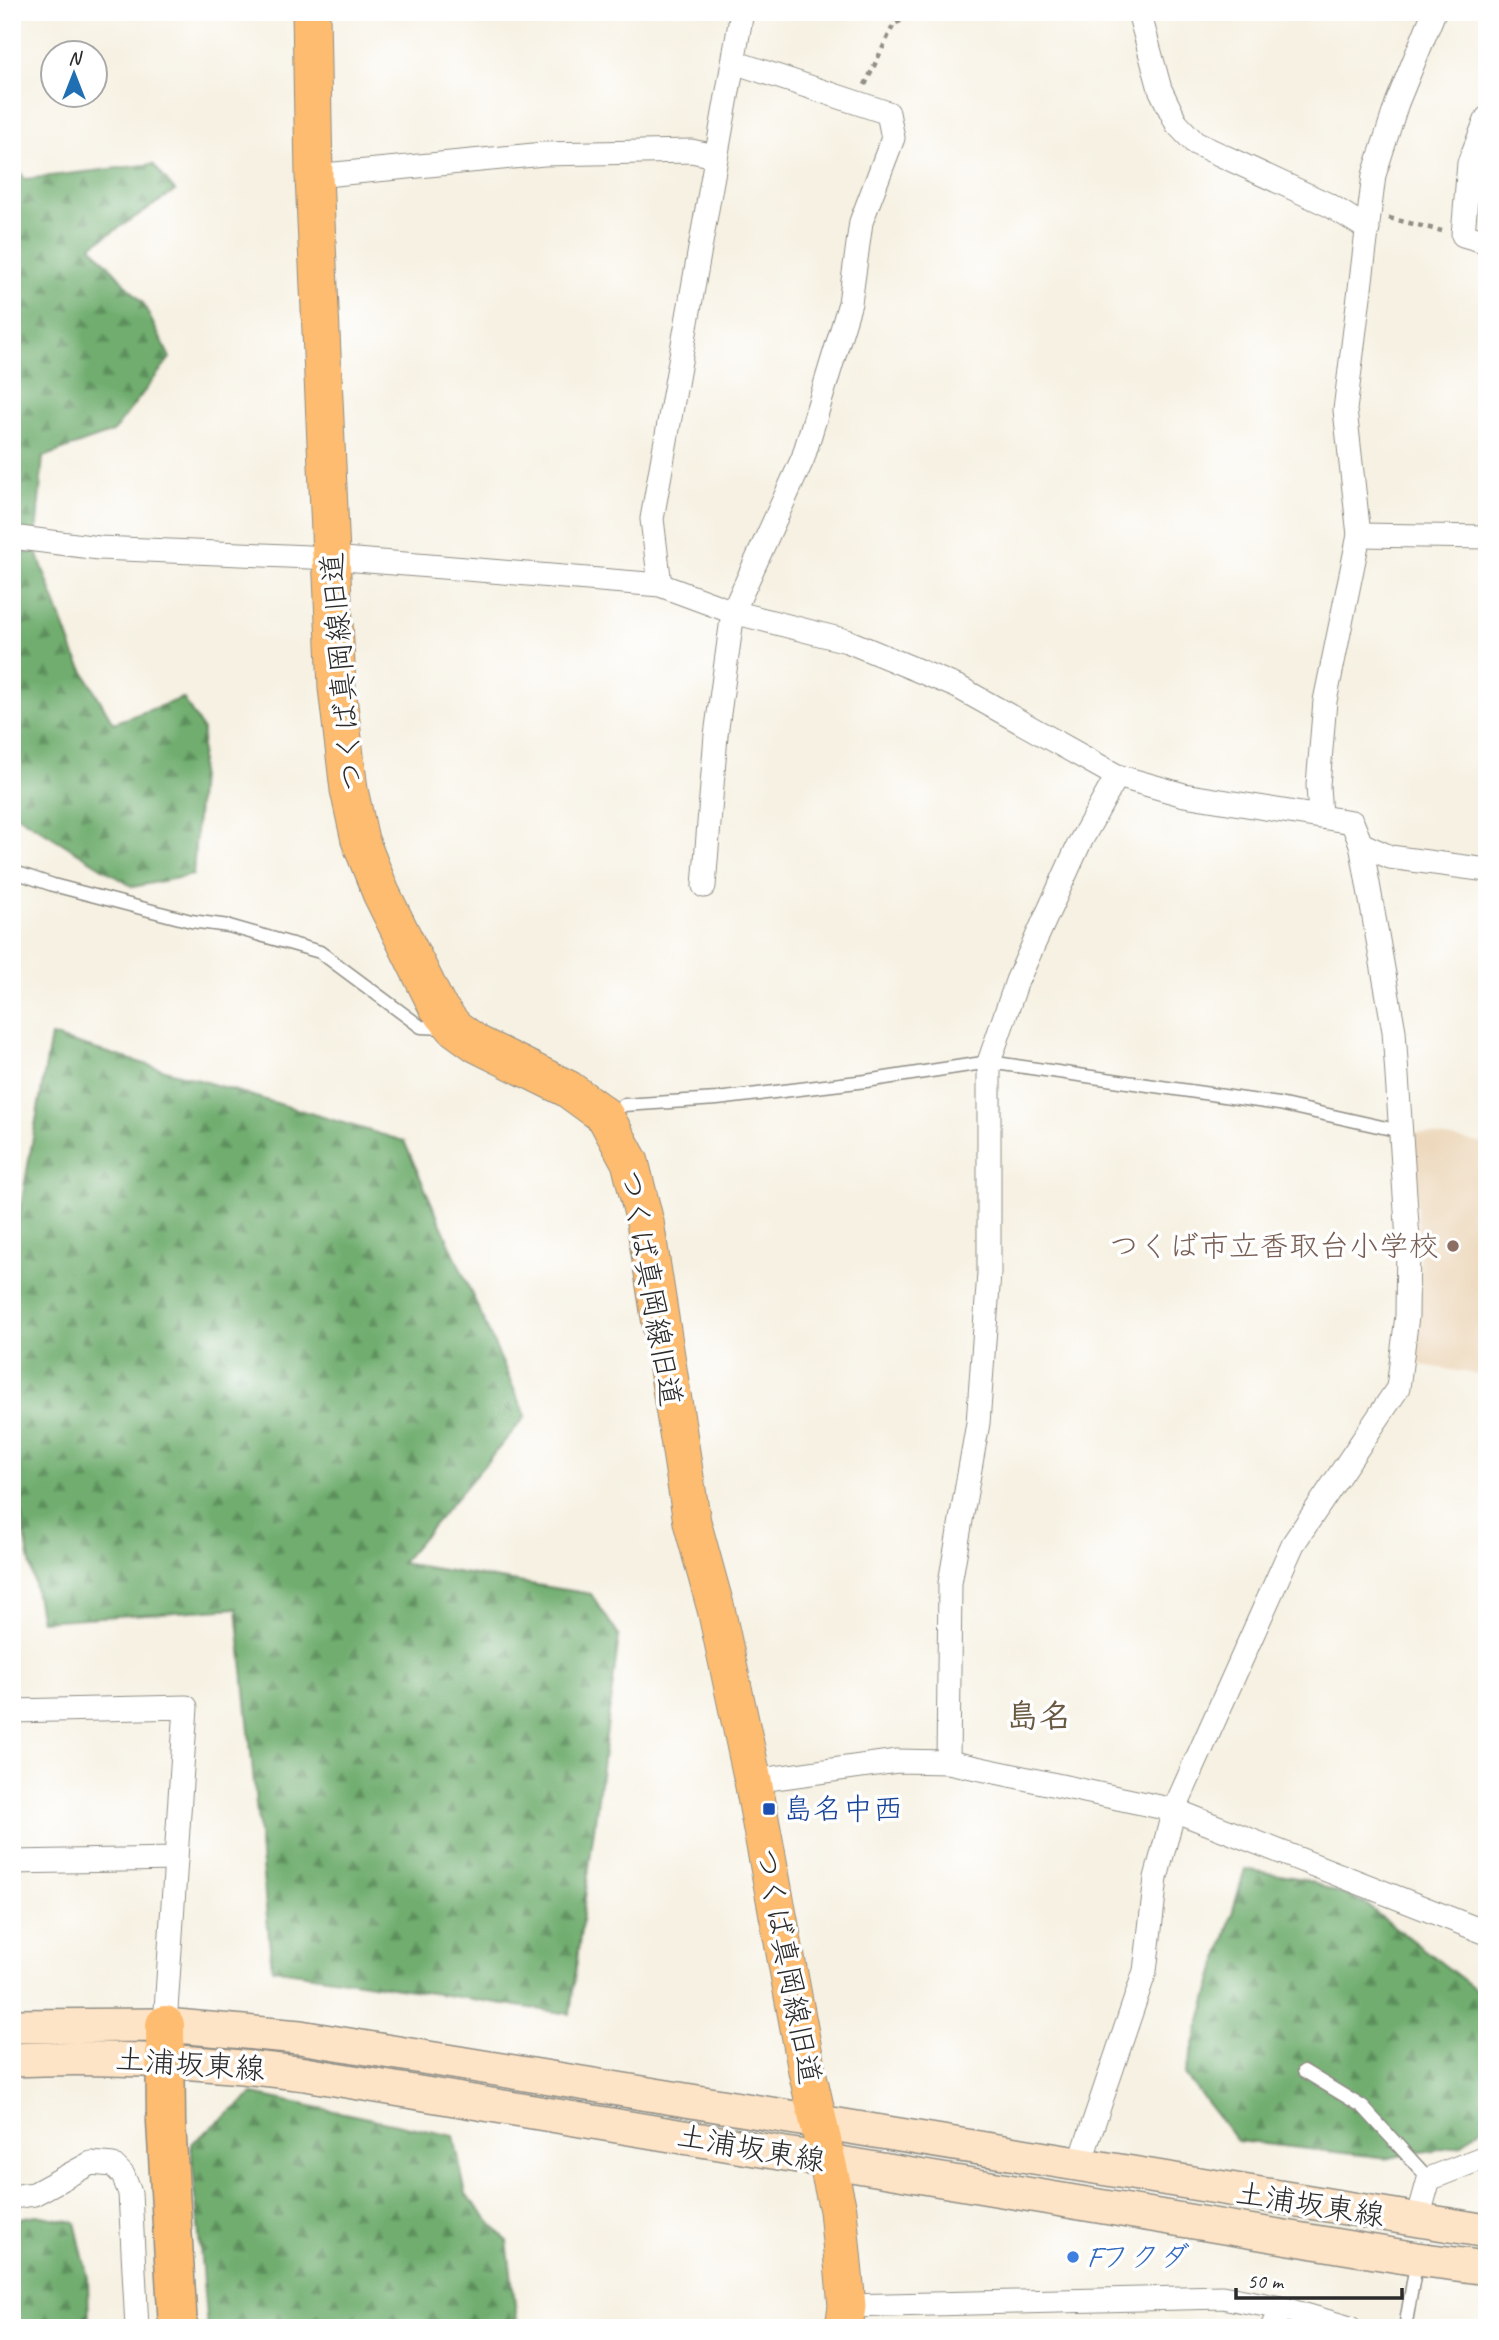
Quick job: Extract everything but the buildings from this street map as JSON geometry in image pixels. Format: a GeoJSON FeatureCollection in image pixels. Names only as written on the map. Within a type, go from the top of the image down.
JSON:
{"type":"FeatureCollection","features":[{"type":"Feature","properties":{"kind":"highway"},"geometry":{"type":"LineString","coordinates":[[164,2043],[177,2328]]}},
{"type":"Feature","properties":{"kind":"main road","name":"つくば真岡線旧道"},"geometry":{"type":"LineString","coordinates":[[311,12],[314,176],[338,688],[349,790],[360,840],[432,995],[455,1028],[477,1044],[568,1089],[605,1116],[630,1161],[645,1222],[690,1509],[716,1609],[753,1781],[828,2161],[839,2220],[846,2317]]}},
{"type":"Feature","properties":{"kind":"main road","name":"土浦坂東線"},"geometry":{"type":"LineString","coordinates":[[12,2026],[164,2043],[306,2074],[1417,2259],[1487,2268]]}},
{"type":"Feature","properties":{"kind":"main road","name":"土浦坂東線"},"geometry":{"type":"LineString","coordinates":[[12,2060],[74,2057],[164,2043],[300,2037],[1417,2222],[1487,2231]]}},
{"type":"Feature","properties":{"kind":"street"},"geometry":{"type":"LineString","coordinates":[[660,585],[652,519],[742,12]]}},
{"type":"Feature","properties":{"kind":"street"},"geometry":{"type":"LineString","coordinates":[[1139,12],[1160,89],[1177,124],[1195,143],[1368,222]]}},
{"type":"Feature","properties":{"kind":"street"},"geometry":{"type":"LineString","coordinates":[[1320,816],[1318,785],[1325,701],[1359,534],[1346,410],[1374,175],[1397,103],[1434,12]]}},
{"type":"Feature","properties":{"kind":"street"},"geometry":{"type":"LineString","coordinates":[[704,886],[716,734],[733,611],[803,458],[850,303],[861,222],[893,138],[888,113],[734,62]]}},
{"type":"Feature","properties":{"kind":"street"},"geometry":{"type":"LineString","coordinates":[[1487,118],[1469,163],[1463,235],[1487,242]]}},
{"type":"Feature","properties":{"kind":"street"},"geometry":{"type":"LineString","coordinates":[[314,176],[544,154],[691,151],[716,156]]}},
{"type":"Feature","properties":{"kind":"street"},"geometry":{"type":"LineString","coordinates":[[1359,534],[1487,537]]}},
{"type":"Feature","properties":{"kind":"street"},"geometry":{"type":"LineString","coordinates":[[12,537],[99,548],[332,558],[660,585],[733,611],[848,641],[958,687],[1117,776],[1184,795],[1352,822],[1361,844],[1394,1031],[1408,1240],[1407,1316],[1398,1388],[1293,1544],[1174,1810],[1156,1878],[1145,1971],[1079,2166]]}},
{"type":"Feature","properties":{"kind":"street"},"geometry":{"type":"LineString","coordinates":[[948,1762],[950,1583],[978,1423],[989,1273],[989,1062],[1023,968],[1079,844],[1117,776]]}},
{"type":"Feature","properties":{"kind":"street"},"geometry":{"type":"LineString","coordinates":[[1361,844],[1390,857],[1487,870]]}},
{"type":"Feature","properties":{"kind":"street"},"geometry":{"type":"LineString","coordinates":[[12,1712],[186,1707],[164,2043]]}},
{"type":"Feature","properties":{"kind":"street"},"geometry":{"type":"LineString","coordinates":[[753,1781],[897,1760],[948,1762],[1174,1810],[1487,1933]]}},
{"type":"Feature","properties":{"kind":"street"},"geometry":{"type":"LineString","coordinates":[[12,1862],[176,1859]]}},
{"type":"Feature","properties":{"kind":"street"},"geometry":{"type":"LineString","coordinates":[[1417,2222],[1429,2179],[1487,2156]]}},
{"type":"Feature","properties":{"kind":"street"},"geometry":{"type":"LineString","coordinates":[[12,2197],[34,2194],[91,2163],[113,2165],[123,2175],[130,2193],[138,2328]]}},
{"type":"Feature","properties":{"kind":"street"},"geometry":{"type":"LineString","coordinates":[[846,2317],[1222,2297],[1276,2318],[1350,2328]]}},
{"type":"Feature","properties":{"kind":"lane"},"geometry":{"type":"LineString","coordinates":[[12,871],[53,885],[191,920],[229,926],[320,952],[421,1027],[455,1028]]}},
{"type":"Feature","properties":{"kind":"lane"},"geometry":{"type":"LineString","coordinates":[[605,1116],[624,1105],[744,1096],[989,1062],[1279,1104],[1400,1131]]}},
{"type":"Feature","properties":{"kind":"lane"},"geometry":{"type":"LineString","coordinates":[[1304,2071],[1363,2107],[1429,2179]]}},
{"type":"Feature","properties":{"kind":"lane"},"geometry":{"type":"LineString","coordinates":[[1405,2328],[1417,2259]]}},
{"type":"Feature","properties":{"kind":"path"},"geometry":{"type":"LineString","coordinates":[[857,101],[894,24],[921,12]]}},
{"type":"Feature","properties":{"kind":"path"},"geometry":{"type":"LineString","coordinates":[[1368,222],[1463,235]]}},
{"type":"Feature","properties":{"kind":"shaded area","name":"つくば市立香取台小学校"},"geometry":{"type":"Polygon","coordinates":[[[1414,1132],[1487,1144],[1487,1376],[1411,1363],[1420,1280],[1414,1132]]]}},
{"type":"Feature","properties":{"kind":"green space"},"geometry":{"type":"Polygon","coordinates":[[[12,161],[25,179],[153,164],[175,191],[91,246],[143,303],[170,358],[113,432],[43,457],[35,547],[75,656],[113,723],[183,698],[203,730],[193,875],[133,887],[12,812],[12,161]]]}},
{"type":"Feature","properties":{"kind":"green space"},"geometry":{"type":"Polygon","coordinates":[[[51,1036],[404,1141],[526,1416],[401,1563],[591,1594],[619,1636],[570,2014],[272,1969],[237,1608],[41,1621],[12,1467],[12,1255],[51,1036]]]}},
{"type":"Feature","properties":{"kind":"green space"},"geometry":{"type":"Polygon","coordinates":[[[1245,1869],[1303,1879],[1362,1902],[1487,1998],[1487,2122],[1461,2145],[1388,2158],[1237,2141],[1185,2075],[1245,1869]]]}},
{"type":"Feature","properties":{"kind":"green space"},"geometry":{"type":"Polygon","coordinates":[[[253,2094],[454,2136],[466,2195],[507,2241],[518,2328],[207,2328],[191,2144],[253,2094]]]}},
{"type":"Feature","properties":{"kind":"green space"},"geometry":{"type":"Polygon","coordinates":[[[36,2215],[75,2222],[88,2278],[89,2328],[12,2328],[12,2219],[36,2215]]]}},
{"type":"Feature","properties":{"kind":"place","name":"つくば市立香取台小学校"},"geometry":{"type":"Point","coordinates":[1453,1246]}},
{"type":"Feature","properties":{"kind":"place","name":"島名中西"},"geometry":{"type":"Point","coordinates":[769,1809]}},
{"type":"Feature","properties":{"kind":"place","name":"Fフクダ"},"geometry":{"type":"Point","coordinates":[1073,2257]}},
{"type":"Feature","properties":{"kind":"district","name":"島名"},"geometry":{"type":"Point","coordinates":[1039,1715]}}]}
